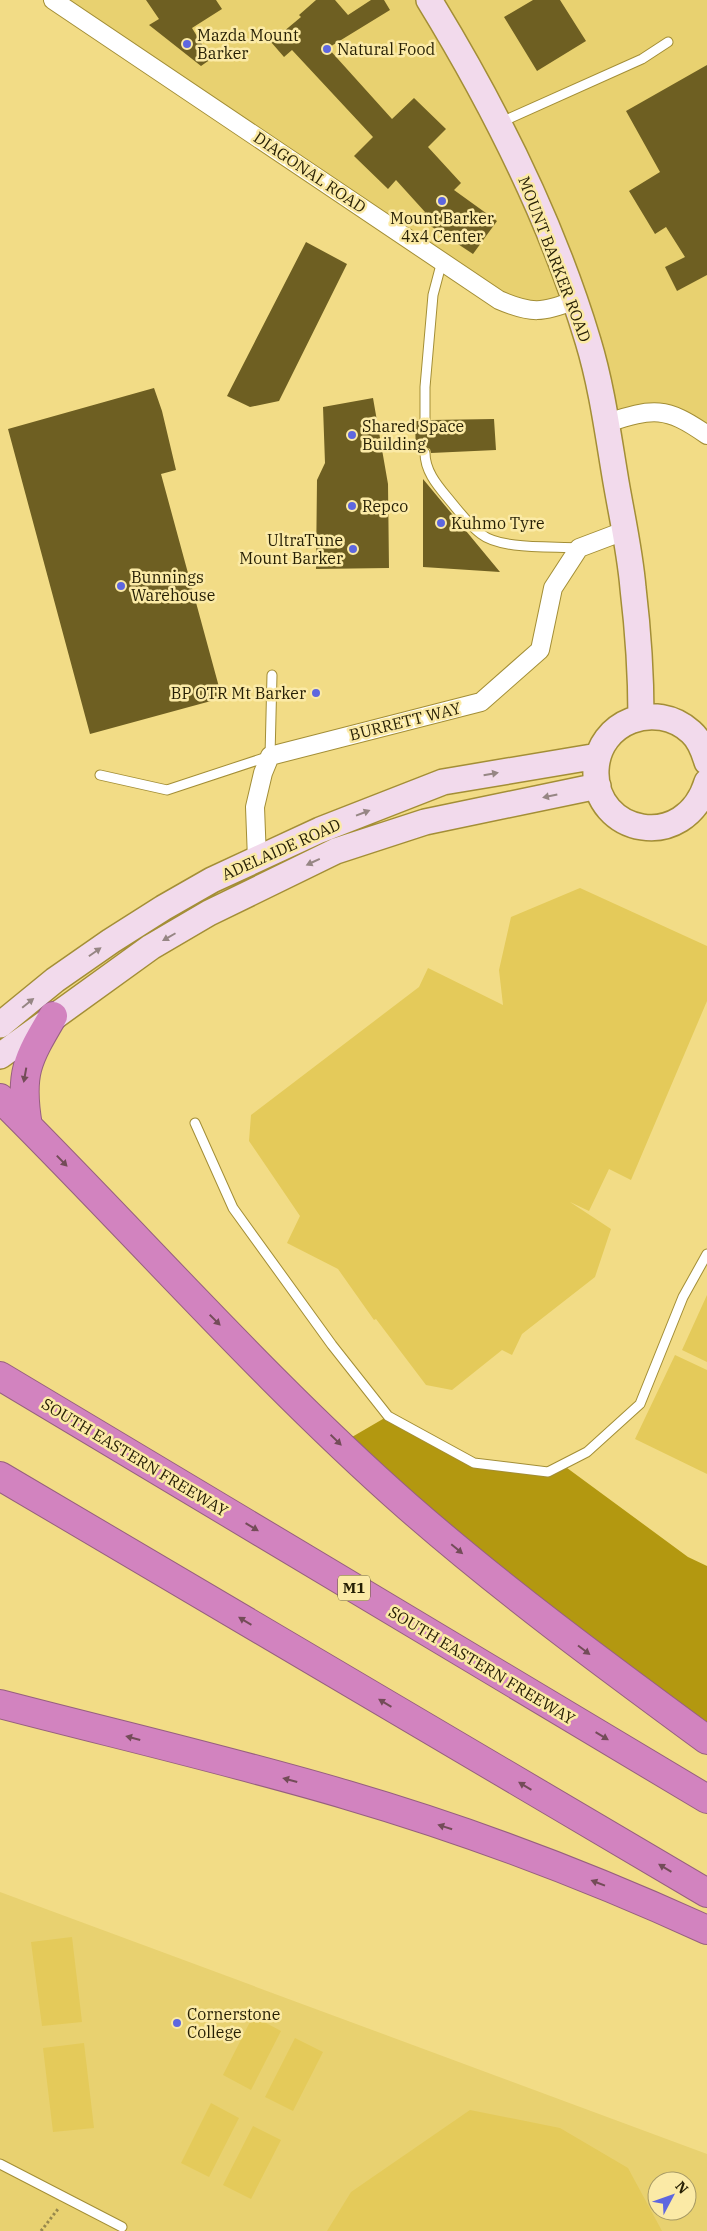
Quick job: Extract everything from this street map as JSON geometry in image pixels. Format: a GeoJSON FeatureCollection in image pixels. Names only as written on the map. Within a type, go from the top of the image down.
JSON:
{"type":"FeatureCollection","features":[{"type":"Feature","properties":{"kind":"highway"},"geometry":{"type":"LineString","coordinates":[[28,1126],[23,1090],[24,1074],[30,1056],[53,1016]]}},
{"type":"Feature","properties":{"kind":"highway"},"geometry":{"type":"LineString","coordinates":[[0,1098],[181,1286],[301,1407],[407,1506],[582,1649],[707,1740]]}},
{"type":"Feature","properties":{"kind":"highway","name":"SOUTH EASTERN FREEWAY"},"geometry":{"type":"LineString","coordinates":[[0,1376],[707,1799]]}},
{"type":"Feature","properties":{"kind":"highway"},"geometry":{"type":"LineString","coordinates":[[0,1476],[707,1893]]}},
{"type":"Feature","properties":{"kind":"highway"},"geometry":{"type":"LineString","coordinates":[[0,1704],[347,1795],[494,1843],[645,1902],[707,1930]]}},
{"type":"Feature","properties":{"kind":"main road","name":"MOUNT BARKER ROAD"},"geometry":{"type":"LineString","coordinates":[[429,0],[499,123],[539,210],[575,300],[591,351],[603,398],[633,586],[641,680],[642,717]]}},
{"type":"Feature","properties":{"kind":"main road"},"geometry":{"type":"LineString","coordinates":[[707,762],[700,733],[678,722],[660,716],[642,717],[627,722],[614,730],[604,742],[598,756],[596,772],[598,786],[604,802],[616,815],[630,824],[646,828],[663,827],[679,821],[700,807],[707,782]]}},
{"type":"Feature","properties":{"kind":"main road","name":"ADELAIDE ROAD"},"geometry":{"type":"LineString","coordinates":[[0,1025],[55,980],[111,941],[192,890],[320,830],[443,782],[598,756]]}},
{"type":"Feature","properties":{"kind":"main road","name":"ADELAIDE ROAD"},"geometry":{"type":"LineString","coordinates":[[0,1056],[151,947],[210,913],[336,851],[425,822],[598,786]]}},
{"type":"Feature","properties":{"kind":"street","name":"DIAGONAL ROAD"},"geometry":{"type":"LineString","coordinates":[[53,0],[499,300],[520,310],[539,311],[556,308],[575,300]]}},
{"type":"Feature","properties":{"kind":"street"},"geometry":{"type":"LineString","coordinates":[[607,423],[643,411],[669,414],[685,420],[707,435]]}},
{"type":"Feature","properties":{"kind":"street"},"geometry":{"type":"LineString","coordinates":[[579,548],[624,531]]}},
{"type":"Feature","properties":{"kind":"street","name":"BURRETT WAY"},"geometry":{"type":"LineString","coordinates":[[270,756],[481,702],[540,650],[553,588],[579,548]]}},
{"type":"Feature","properties":{"kind":"street"},"geometry":{"type":"LineString","coordinates":[[258,859],[255,807],[263,773],[270,756]]}},
{"type":"Feature","properties":{"kind":"lane"},"geometry":{"type":"LineString","coordinates":[[499,123],[642,59],[668,42]]}},
{"type":"Feature","properties":{"kind":"lane"},"geometry":{"type":"LineString","coordinates":[[425,420],[425,387],[433,296],[442,261]]}},
{"type":"Feature","properties":{"kind":"lane"},"geometry":{"type":"LineString","coordinates":[[424,453],[424,462],[434,480],[482,535],[497,541],[515,544],[579,548]]}},
{"type":"Feature","properties":{"kind":"lane"},"geometry":{"type":"LineString","coordinates":[[270,756],[272,675]]}},
{"type":"Feature","properties":{"kind":"lane","name":"BURRETT WAY"},"geometry":{"type":"LineString","coordinates":[[100,775],[167,790],[270,756]]}},
{"type":"Feature","properties":{"kind":"lane"},"geometry":{"type":"LineString","coordinates":[[195,1123],[232,1208],[332,1345],[388,1416],[474,1463],[548,1472],[588,1452],[640,1404],[684,1297],[707,1254]]}},
{"type":"Feature","properties":{"kind":"lane"},"geometry":{"type":"LineString","coordinates":[[0,2164],[122,2227]]}},
{"type":"Feature","properties":{"kind":"path"},"geometry":{"type":"LineString","coordinates":[[41,2231],[58,2209]]}},
{"type":"Feature","properties":{"kind":"shaded area"},"geometry":{"type":"Polygon","coordinates":[[[53,0],[707,0],[707,435],[685,420],[607,423],[575,300],[520,310],[53,0]]]}},
{"type":"Feature","properties":{"kind":"shaded area"},"geometry":{"type":"Polygon","coordinates":[[[580,888],[707,946],[707,1001],[631,1180],[609,1169],[589,1211],[570,1202],[611,1229],[595,1277],[522,1334],[512,1355],[502,1350],[452,1390],[426,1385],[376,1319],[374,1320],[338,1269],[287,1243],[300,1216],[249,1141],[251,1115],[419,987],[428,968],[503,1005],[499,970],[511,917],[580,888]]]}},
{"type":"Feature","properties":{"kind":"shaded area"},"geometry":{"type":"Polygon","coordinates":[[[707,1295],[707,1362],[682,1350],[707,1295]]]}},
{"type":"Feature","properties":{"kind":"shaded area"},"geometry":{"type":"Polygon","coordinates":[[[675,1355],[707,1370],[707,1474],[635,1439],[675,1355]]]}},
{"type":"Feature","properties":{"kind":"shaded area"},"geometry":{"type":"Polygon","coordinates":[[[388,1416],[474,1463],[548,1472],[563,1465],[688,1557],[707,1566],[707,1740],[340,1444],[388,1416]]]}},
{"type":"Feature","properties":{"kind":"shaded area","name":"Cornerstone College"},"geometry":{"type":"Polygon","coordinates":[[[0,1892],[707,2154],[707,2231],[0,2231],[0,1892]]]}},
{"type":"Feature","properties":{"kind":"shaded area"},"geometry":{"type":"Polygon","coordinates":[[[72,1937],[82,2022],[42,2026],[31,1942],[72,1937]]]}},
{"type":"Feature","properties":{"kind":"shaded area"},"geometry":{"type":"Polygon","coordinates":[[[253,2016],[281,2031],[251,2090],[223,2075],[253,2016]]]}},
{"type":"Feature","properties":{"kind":"shaded area"},"geometry":{"type":"Polygon","coordinates":[[[295,2038],[323,2052],[293,2111],[265,2097],[295,2038]]]}},
{"type":"Feature","properties":{"kind":"shaded area"},"geometry":{"type":"Polygon","coordinates":[[[84,2043],[94,2128],[53,2132],[43,2048],[84,2043]]]}},
{"type":"Feature","properties":{"kind":"shaded area"},"geometry":{"type":"Polygon","coordinates":[[[211,2103],[239,2118],[209,2177],[181,2163],[211,2103]]]}},
{"type":"Feature","properties":{"kind":"shaded area"},"geometry":{"type":"Polygon","coordinates":[[[470,2110],[560,2128],[628,2168],[647,2203],[647,2221],[657,2221],[662,2231],[327,2231],[351,2192],[470,2110]]]}},
{"type":"Feature","properties":{"kind":"shaded area"},"geometry":{"type":"Polygon","coordinates":[[[253,2126],[281,2140],[251,2199],[223,2185],[253,2126]]]}},
{"type":"Feature","properties":{"kind":"building","name":"Mazda Mount Barker"},"geometry":{"type":"Polygon","coordinates":[[[146,0],[216,0],[222,9],[192,28],[211,59],[201,66],[149,25],[159,19],[146,0]]]}},
{"type":"Feature","properties":{"kind":"building"},"geometry":{"type":"Polygon","coordinates":[[[316,0],[335,0],[348,15],[371,0],[384,0],[390,10],[328,48],[392,119],[414,98],[446,129],[428,147],[461,183],[454,190],[497,221],[473,254],[420,219],[425,212],[396,180],[388,189],[354,156],[373,137],[292,50],[284,57],[271,42],[301,17],[299,15],[316,0]]]}},
{"type":"Feature","properties":{"kind":"building"},"geometry":{"type":"Polygon","coordinates":[[[533,0],[560,0],[586,41],[537,71],[504,17],[533,0]]]}},
{"type":"Feature","properties":{"kind":"building"},"geometry":{"type":"Polygon","coordinates":[[[707,65],[707,275],[677,291],[665,267],[685,257],[666,227],[655,234],[629,191],[660,172],[626,111],[707,65]]]}},
{"type":"Feature","properties":{"kind":"building"},"geometry":{"type":"Polygon","coordinates":[[[306,242],[347,264],[279,401],[250,407],[227,396],[306,242]]]}},
{"type":"Feature","properties":{"kind":"building","name":"Bunnings Warehouse"},"geometry":{"type":"Polygon","coordinates":[[[154,388],[162,411],[176,470],[161,474],[222,698],[90,734],[8,429],[154,388]]]}},
{"type":"Feature","properties":{"kind":"building"},"geometry":{"type":"Polygon","coordinates":[[[373,398],[388,484],[389,568],[316,569],[317,480],[325,463],[323,407],[373,398]]]}},
{"type":"Feature","properties":{"kind":"building"},"geometry":{"type":"Polygon","coordinates":[[[494,419],[496,450],[431,453],[430,449],[425,447],[416,453],[415,421],[419,421],[421,425],[425,426],[431,420],[494,419]]]}},
{"type":"Feature","properties":{"kind":"building","name":"Kuhmo Tyre"},"geometry":{"type":"Polygon","coordinates":[[[423,479],[500,572],[423,567],[423,479]]]}},
{"type":"Feature","properties":{"kind":"place","name":"Mazda Mount Barker"},"geometry":{"type":"Point","coordinates":[187,44]}},
{"type":"Feature","properties":{"kind":"place","name":"Natural Food"},"geometry":{"type":"Point","coordinates":[327,49]}},
{"type":"Feature","properties":{"kind":"place","name":"Mount Barker 4x4 Center"},"geometry":{"type":"Point","coordinates":[442,201]}},
{"type":"Feature","properties":{"kind":"place","name":"Shared Space Building"},"geometry":{"type":"Point","coordinates":[352,435]}},
{"type":"Feature","properties":{"kind":"place","name":"Repco"},"geometry":{"type":"Point","coordinates":[352,506]}},
{"type":"Feature","properties":{"kind":"place","name":"Kuhmo Tyre"},"geometry":{"type":"Point","coordinates":[441,523]}},
{"type":"Feature","properties":{"kind":"place","name":"UltraTune Mount Barker"},"geometry":{"type":"Point","coordinates":[353,549]}},
{"type":"Feature","properties":{"kind":"place","name":"Bunnings Warehouse"},"geometry":{"type":"Point","coordinates":[121,586]}},
{"type":"Feature","properties":{"kind":"place","name":"BP OTR Mt Barker"},"geometry":{"type":"Point","coordinates":[316,693]}},
{"type":"Feature","properties":{"kind":"place","name":"Cornerstone College"},"geometry":{"type":"Point","coordinates":[177,2023]}}]}
